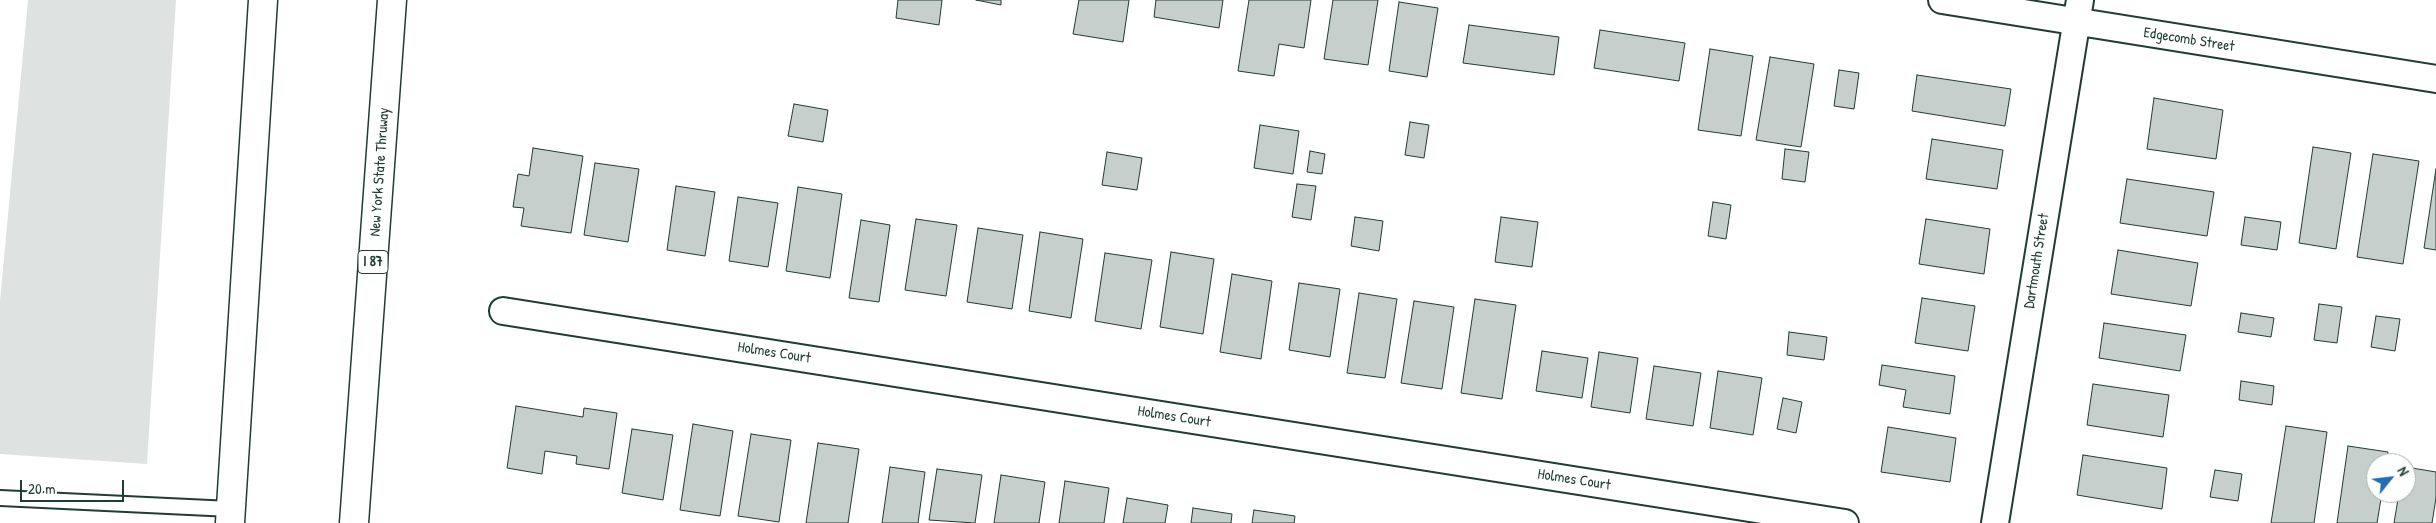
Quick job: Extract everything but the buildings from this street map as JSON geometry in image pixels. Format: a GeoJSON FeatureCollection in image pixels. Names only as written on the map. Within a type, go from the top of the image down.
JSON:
{"type":"FeatureCollection","features":[{"type":"Feature","properties":{"kind":"highway"},"geometry":{"type":"LineString","coordinates":[[231,516],[263,0]]}},
{"type":"Feature","properties":{"kind":"highway","name":"New York State Thruway"},"geometry":{"type":"LineString","coordinates":[[354,523],[392,0]]}},
{"type":"Feature","properties":{"kind":"street","name":"Edgecomb Street"},"geometry":{"type":"LineString","coordinates":[[1942,0],[2078,11],[2436,79]]}},
{"type":"Feature","properties":{"kind":"street","name":"Dartmouth Street"},"geometry":{"type":"LineString","coordinates":[[1995,523],[2078,11]]}},
{"type":"Feature","properties":{"kind":"street","name":"Holmes Court"},"geometry":{"type":"LineString","coordinates":[[503,310],[1846,523]]}},
{"type":"Feature","properties":{"kind":"lane"},"geometry":{"type":"LineString","coordinates":[[0,498],[231,516]]}},
{"type":"Feature","properties":{"kind":"shaded area"},"geometry":{"type":"Polygon","coordinates":[[[28,0],[176,0],[147,464],[0,454],[0,301],[28,0]]]}}]}
